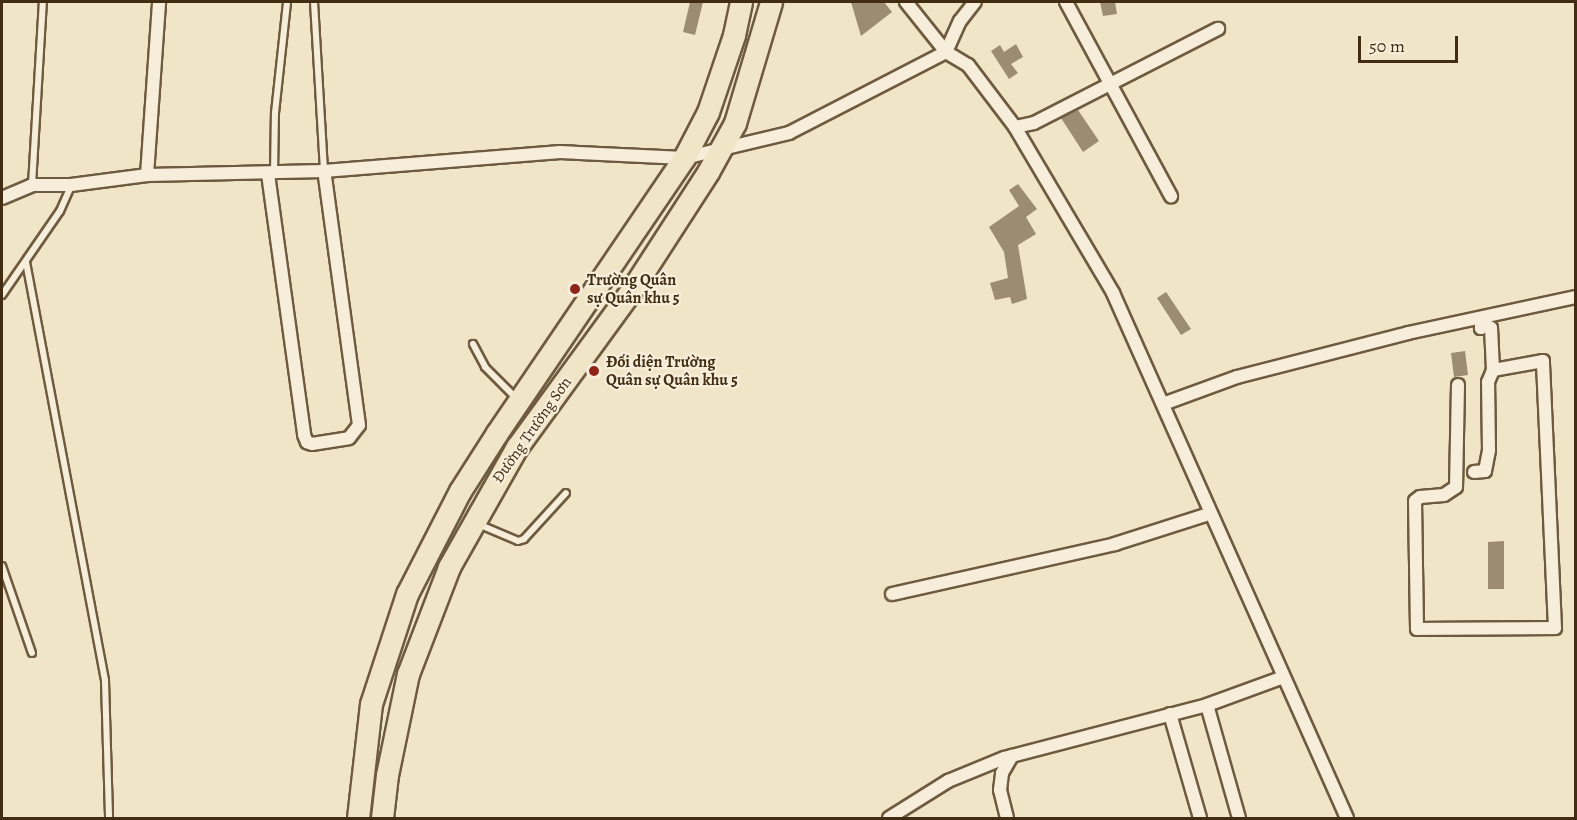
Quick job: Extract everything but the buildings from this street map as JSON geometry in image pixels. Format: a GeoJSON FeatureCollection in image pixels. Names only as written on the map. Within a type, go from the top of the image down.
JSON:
{"type":"FeatureCollection","features":[{"type":"Feature","properties":{"kind":"highway","name":"Đường Trường Sơn"},"geometry":{"type":"LineString","coordinates":[[358,819],[372,704],[393,630],[428,549],[518,400],[684,158],[708,112],[734,34],[741,2]]}},
{"type":"Feature","properties":{"kind":"highway","name":"Đường Trường Sơn"},"geometry":{"type":"LineString","coordinates":[[382,819],[399,710],[419,638],[472,521],[517,447],[633,288],[719,152],[735,123],[771,2]]}},
{"type":"Feature","properties":{"kind":"street"},"geometry":{"type":"LineString","coordinates":[[147,175],[159,2]]}},
{"type":"Feature","properties":{"kind":"street"},"geometry":{"type":"LineString","coordinates":[[906,2],[946,52],[968,65],[1015,127],[1113,293],[1281,678],[1347,819]]}},
{"type":"Feature","properties":{"kind":"street"},"geometry":{"type":"LineString","coordinates":[[2,198],[32,185],[71,185],[147,175],[271,174],[560,152],[684,158],[719,152],[789,133],[848,106],[946,52],[960,21],[975,2]]}},
{"type":"Feature","properties":{"kind":"street"},"geometry":{"type":"LineString","coordinates":[[1066,2],[1171,196]]}},
{"type":"Feature","properties":{"kind":"street"},"geometry":{"type":"LineString","coordinates":[[1015,127],[1034,123],[1109,82],[1218,29]]}},
{"type":"Feature","properties":{"kind":"street"},"geometry":{"type":"LineString","coordinates":[[271,174],[276,249],[304,435],[307,442],[312,444],[349,438],[355,435],[359,425],[324,171]]}},
{"type":"Feature","properties":{"kind":"street"},"geometry":{"type":"LineString","coordinates":[[1163,404],[1237,377],[1575,297]]}},
{"type":"Feature","properties":{"kind":"street"},"geometry":{"type":"LineString","coordinates":[[1474,472],[1485,471],[1489,450],[1488,382],[1494,369],[1491,328],[1486,325],[1481,328],[1481,318]]}},
{"type":"Feature","properties":{"kind":"street"},"geometry":{"type":"LineString","coordinates":[[1458,386],[1456,487],[1444,495],[1420,497],[1415,501],[1417,629],[1555,628],[1543,361],[1494,369]]}},
{"type":"Feature","properties":{"kind":"street"},"geometry":{"type":"LineString","coordinates":[[892,594],[1115,544],[1209,514]]}},
{"type":"Feature","properties":{"kind":"street"},"geometry":{"type":"LineString","coordinates":[[889,819],[948,781],[1012,756],[1207,705],[1281,678]]}},
{"type":"Feature","properties":{"kind":"street"},"geometry":{"type":"LineString","coordinates":[[1207,705],[1239,819]]}},
{"type":"Feature","properties":{"kind":"street"},"geometry":{"type":"LineString","coordinates":[[1170,714],[1200,819]]}},
{"type":"Feature","properties":{"kind":"street"},"geometry":{"type":"LineString","coordinates":[[1007,819],[1000,790],[1002,773],[1012,756]]}},
{"type":"Feature","properties":{"kind":"lane"},"geometry":{"type":"LineString","coordinates":[[32,185],[43,2]]}},
{"type":"Feature","properties":{"kind":"lane"},"geometry":{"type":"LineString","coordinates":[[271,174],[287,2]]}},
{"type":"Feature","properties":{"kind":"lane"},"geometry":{"type":"LineString","coordinates":[[315,2],[324,171]]}},
{"type":"Feature","properties":{"kind":"lane"},"geometry":{"type":"LineString","coordinates":[[2,295],[60,211],[71,185]]}},
{"type":"Feature","properties":{"kind":"lane"},"geometry":{"type":"LineString","coordinates":[[26,262],[105,681],[109,819]]}},
{"type":"Feature","properties":{"kind":"lane"},"geometry":{"type":"LineString","coordinates":[[473,344],[485,367],[518,400]]}},
{"type":"Feature","properties":{"kind":"lane"},"geometry":{"type":"LineString","coordinates":[[472,521],[518,541],[524,539],[566,493]]}},
{"type":"Feature","properties":{"kind":"lane"},"geometry":{"type":"LineString","coordinates":[[2,566],[3,575],[32,652]]}},
{"type":"Feature","properties":{"kind":"place","name":"Trường Quân sự Quân khu 5"},"geometry":{"type":"Point","coordinates":[575,289]}},
{"type":"Feature","properties":{"kind":"place","name":"Đối diện Trường Quân sự Quân khu 5"},"geometry":{"type":"Point","coordinates":[594,371]}}]}
